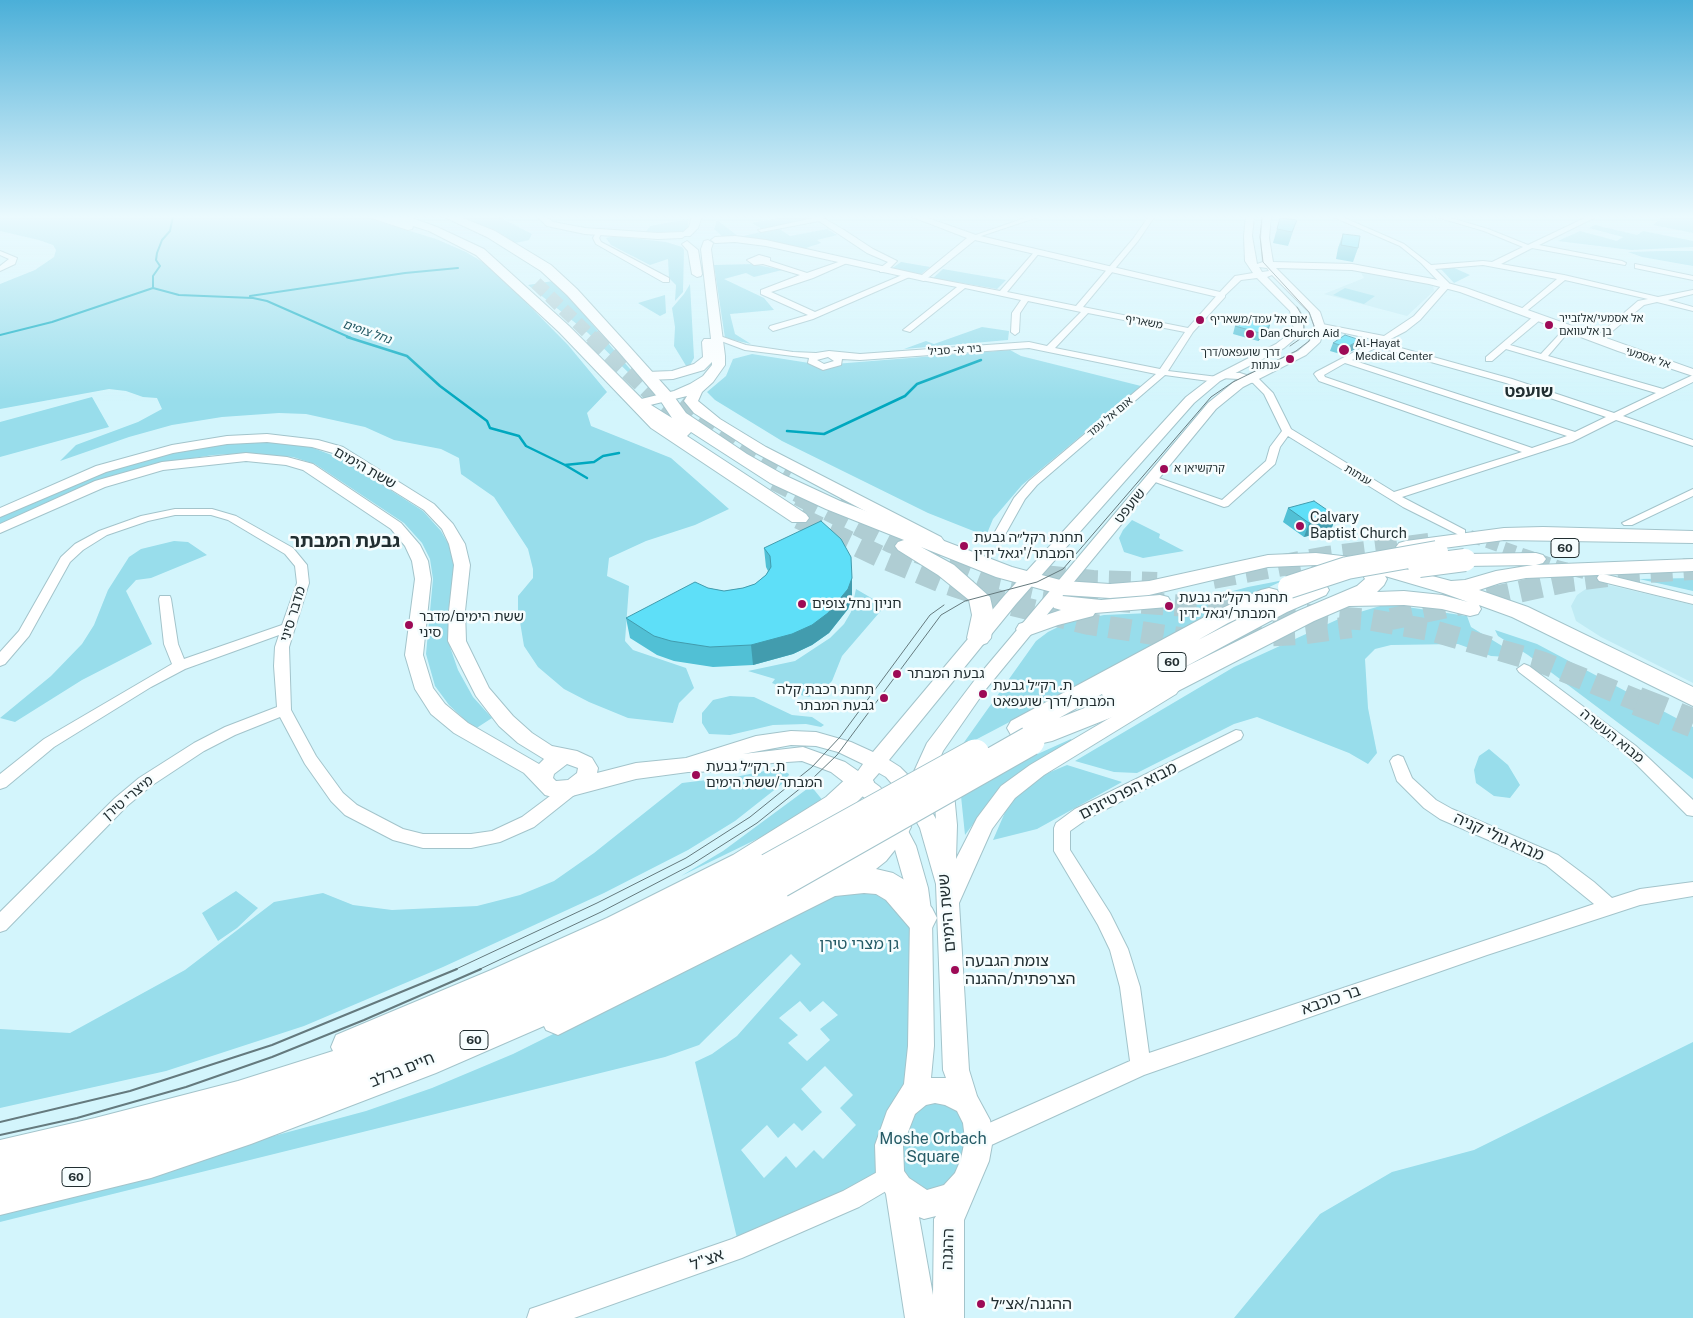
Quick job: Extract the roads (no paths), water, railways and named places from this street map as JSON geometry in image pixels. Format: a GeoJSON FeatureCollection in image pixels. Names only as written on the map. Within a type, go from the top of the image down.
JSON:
{"type":"FeatureCollection","features":[{"type":"Feature","properties":{"kind":"highway"},"geometry":{"type":"LineString","coordinates":[[517,278],[642,410],[668,432],[764,497],[799,518]]}},
{"type":"Feature","properties":{"kind":"highway"},"geometry":{"type":"LineString","coordinates":[[542,278],[546,281]]}},
{"type":"Feature","properties":{"kind":"highway"},"geometry":{"type":"LineString","coordinates":[[556,278],[578,299],[667,398],[742,446],[841,500]]}},
{"type":"Feature","properties":{"kind":"highway"},"geometry":{"type":"LineString","coordinates":[[667,398],[672,408],[693,427],[777,479],[833,505],[968,558],[1023,585]]}},
{"type":"Feature","properties":{"kind":"highway"},"geometry":{"type":"LineString","coordinates":[[638,404],[759,482],[798,501],[897,542],[1023,585],[1101,608]]}},
{"type":"Feature","properties":{"kind":"highway"},"geometry":{"type":"LineString","coordinates":[[1057,594],[1142,588],[1268,561],[1290,559],[1334,561],[1441,541],[1504,534],[1542,533],[1693,537]]}},
{"type":"Feature","properties":{"kind":"highway"},"geometry":{"type":"LineString","coordinates":[[897,542],[946,570],[979,597],[983,615],[979,638]]}},
{"type":"Feature","properties":{"kind":"highway","name":"60"},"geometry":{"type":"LineString","coordinates":[[1031,735],[1220,618],[1289,587],[1347,568],[1437,552],[1486,549],[1693,548]]}},
{"type":"Feature","properties":{"kind":"highway","name":"60"},"geometry":{"type":"LineString","coordinates":[[1031,735],[1262,616],[1318,590],[1403,568],[1465,560],[1693,559]]}},
{"type":"Feature","properties":{"kind":"highway"},"geometry":{"type":"LineString","coordinates":[[1334,561],[1431,587],[1452,588],[1467,587],[1496,578],[1526,572],[1693,565]]}},
{"type":"Feature","properties":{"kind":"highway"},"geometry":{"type":"LineString","coordinates":[[1031,735],[1136,699],[1207,668],[1264,637],[1365,590],[1373,585],[1372,572]]}},
{"type":"Feature","properties":{"kind":"highway"},"geometry":{"type":"LineString","coordinates":[[1027,629],[1052,619],[1101,608],[1159,602],[1259,577],[1283,574],[1372,572],[1485,612],[1562,646],[1693,712]]}},
{"type":"Feature","properties":{"kind":"highway"},"geometry":{"type":"LineString","coordinates":[[1452,588],[1520,612],[1693,697]]}},
{"type":"Feature","properties":{"kind":"highway"},"geometry":{"type":"LineString","coordinates":[[1340,601],[1404,598],[1442,602],[1485,612]]}},
{"type":"Feature","properties":{"kind":"highway","name":"חיים ברלב"},"geometry":{"type":"LineString","coordinates":[[0,1159],[150,1141],[251,1126],[436,1056],[536,1013],[775,876],[1031,735]]}},
{"type":"Feature","properties":{"kind":"highway"},"geometry":{"type":"LineString","coordinates":[[150,1141],[260,1082],[503,982],[618,928],[743,864],[836,805],[868,772]]}},
{"type":"Feature","properties":{"kind":"highway"},"geometry":{"type":"LineString","coordinates":[[150,1141],[300,1121],[389,1092],[463,1062],[654,973],[824,887],[876,853],[897,827]]}},
{"type":"Feature","properties":{"kind":"highway"},"geometry":{"type":"LineString","coordinates":[[824,887],[864,880],[882,882],[897,891],[921,918]]}},
{"type":"Feature","properties":{"kind":"highway","name":"חיים ברלב"},"geometry":{"type":"LineString","coordinates":[[0,1196],[150,1141]]}},
{"type":"Feature","properties":{"kind":"main road"},"geometry":{"type":"LineString","coordinates":[[647,376],[680,374],[700,367],[709,358],[697,278]]}},
{"type":"Feature","properties":{"kind":"main road"},"geometry":{"type":"LineString","coordinates":[[710,278],[719,356],[716,370],[696,390],[691,401],[699,410],[761,450],[968,558]]}},
{"type":"Feature","properties":{"kind":"main road"},"geometry":{"type":"LineString","coordinates":[[638,404],[686,392],[704,382]]}},
{"type":"Feature","properties":{"kind":"street"},"geometry":{"type":"LineString","coordinates":[[661,278],[666,280]]}},
{"type":"Feature","properties":{"kind":"street"},"geometry":{"type":"LineString","coordinates":[[806,278],[764,292],[815,315]]}},
{"type":"Feature","properties":{"kind":"street"},"geometry":{"type":"LineString","coordinates":[[773,328],[815,315],[904,278]]}},
{"type":"Feature","properties":{"kind":"street","name":"משאריף"},"geometry":{"type":"LineString","coordinates":[[924,278],[1190,331]]}},
{"type":"Feature","properties":{"kind":"street"},"geometry":{"type":"LineString","coordinates":[[1002,293],[1015,278]]}},
{"type":"Feature","properties":{"kind":"street"},"geometry":{"type":"LineString","coordinates":[[1078,308],[1105,278]]}},
{"type":"Feature","properties":{"kind":"street"},"geometry":{"type":"LineString","coordinates":[[1148,278],[1222,295],[1239,278]]}},
{"type":"Feature","properties":{"kind":"street","name":"שועפט"},"geometry":{"type":"LineString","coordinates":[[897,827],[914,796],[930,756],[941,736],[980,685],[1212,406],[1244,376],[1288,341],[1298,330],[1298,318],[1294,310],[1263,278]]}},
{"type":"Feature","properties":{"kind":"street"},"geometry":{"type":"LineString","coordinates":[[1282,278],[1309,305],[1320,325],[1386,339]]}},
{"type":"Feature","properties":{"kind":"street"},"geometry":{"type":"LineString","coordinates":[[1402,278],[1446,285]]}},
{"type":"Feature","properties":{"kind":"street"},"geometry":{"type":"LineString","coordinates":[[1417,278],[1446,285]]}},
{"type":"Feature","properties":{"kind":"street","name":"אל אסמעי"},"geometry":{"type":"LineString","coordinates":[[1439,278],[1446,285],[1693,373]]}},
{"type":"Feature","properties":{"kind":"street"},"geometry":{"type":"LineString","coordinates":[[1523,312],[1563,278]]}},
{"type":"Feature","properties":{"kind":"street"},"geometry":{"type":"LineString","coordinates":[[1566,278],[1654,298],[1693,310]]}},
{"type":"Feature","properties":{"kind":"street"},"geometry":{"type":"LineString","coordinates":[[1446,285],[1417,318],[1386,339],[1319,374],[1322,379],[1533,452]]}},
{"type":"Feature","properties":{"kind":"street"},"geometry":{"type":"LineString","coordinates":[[907,330],[963,286]]}},
{"type":"Feature","properties":{"kind":"street"},"geometry":{"type":"LineString","coordinates":[[1598,340],[1641,303],[1654,298],[1693,292]]}},
{"type":"Feature","properties":{"kind":"street","name":"אום אל עמד"},"geometry":{"type":"LineString","coordinates":[[997,539],[1020,498],[1033,483],[1163,372],[1190,331],[1222,295]]}},
{"type":"Feature","properties":{"kind":"street"},"geometry":{"type":"LineString","coordinates":[[1015,332],[1016,313],[1026,298]]}},
{"type":"Feature","properties":{"kind":"street"},"geometry":{"type":"LineString","coordinates":[[1050,348],[1087,310]]}},
{"type":"Feature","properties":{"kind":"street"},"geometry":{"type":"LineString","coordinates":[[1489,359],[1537,318]]}},
{"type":"Feature","properties":{"kind":"street","name":"שועפט"},"geometry":{"type":"LineString","coordinates":[[868,772],[1023,585],[1214,381],[1244,376],[1310,348],[1319,334],[1320,325]]}},
{"type":"Feature","properties":{"kind":"street"},"geometry":{"type":"LineString","coordinates":[[1543,357],[1567,329]]}},
{"type":"Feature","properties":{"kind":"street"},"geometry":{"type":"LineString","coordinates":[[717,338],[744,347],[813,358],[820,366],[836,366]]}},
{"type":"Feature","properties":{"kind":"street"},"geometry":{"type":"LineString","coordinates":[[1377,344],[1464,368],[1693,443]]}},
{"type":"Feature","properties":{"kind":"street","name":"ביר א- סביל"},"geometry":{"type":"LineString","coordinates":[[813,358],[836,366],[860,357],[1020,345],[1050,348],[1186,377],[1214,381]]}},
{"type":"Feature","properties":{"kind":"street"},"geometry":{"type":"LineString","coordinates":[[1504,346],[1666,393]]}},
{"type":"Feature","properties":{"kind":"street"},"geometry":{"type":"LineString","coordinates":[[719,356],[732,348],[744,347]]}},
{"type":"Feature","properties":{"kind":"street"},"geometry":{"type":"LineString","coordinates":[[1347,361],[1576,436]]}},
{"type":"Feature","properties":{"kind":"street"},"geometry":{"type":"LineString","coordinates":[[1152,479],[1224,504],[1271,462],[1276,447],[1286,431],[1272,401],[1244,376]]}},
{"type":"Feature","properties":{"kind":"street","name":"ביר א- סביל"},"geometry":{"type":"LineString","coordinates":[[1186,377],[1199,382],[1214,381]]}},
{"type":"Feature","properties":{"kind":"street"},"geometry":{"type":"LineString","coordinates":[[1394,496],[1533,452],[1576,436],[1693,378]]}},
{"type":"Feature","properties":{"kind":"street","name":"ענתות"},"geometry":{"type":"LineString","coordinates":[[1286,431],[1394,496],[1461,532]]}},
{"type":"Feature","properties":{"kind":"street","name":"ששת הימים"},"geometry":{"type":"LineString","coordinates":[[0,513],[101,469],[172,449],[219,441],[267,438],[313,443],[338,450],[430,507],[448,528],[457,544],[462,565],[457,611],[457,641],[472,674],[492,704],[525,738],[546,752],[565,757]]}},
{"type":"Feature","properties":{"kind":"street","name":"ששת הימים"},"geometry":{"type":"LineString","coordinates":[[0,529],[94,487],[162,466],[212,458],[246,456],[287,461],[308,467],[396,526],[412,545],[420,561],[423,579],[414,655],[424,688],[438,709],[461,728],[531,768],[545,782]]}},
{"type":"Feature","properties":{"kind":"street"},"geometry":{"type":"LineString","coordinates":[[1628,523],[1693,492]]}},
{"type":"Feature","properties":{"kind":"street","name":"מדבר סיני"},"geometry":{"type":"LineString","coordinates":[[0,661],[24,633],[64,560],[79,547],[126,524],[175,512],[212,512],[226,516],[289,551],[297,559],[303,572],[303,583],[286,629],[281,666],[284,710],[302,746],[337,797],[351,810],[399,835],[423,841],[448,843],[471,841],[494,836],[528,822],[576,787]]}},
{"type":"Feature","properties":{"kind":"street"},"geometry":{"type":"LineString","coordinates":[[1603,578],[1693,600]]}},
{"type":"Feature","properties":{"kind":"street"},"geometry":{"type":"LineString","coordinates":[[165,599],[171,644],[180,666]]}},
{"type":"Feature","properties":{"kind":"street"},"geometry":{"type":"LineString","coordinates":[[0,783],[36,752],[83,720],[180,666],[249,639],[286,629]]}},
{"type":"Feature","properties":{"kind":"street"},"geometry":{"type":"LineString","coordinates":[[948,904],[964,863],[984,824],[1008,792],[1037,770],[1207,668]]}},
{"type":"Feature","properties":{"kind":"street","name":"מבוא העשרה"},"geometry":{"type":"LineString","coordinates":[[1524,669],[1631,750],[1693,810]]}},
{"type":"Feature","properties":{"kind":"street","name":"מיצרי טירן"},"geometry":{"type":"LineString","coordinates":[[0,924],[95,827],[145,782],[199,747],[230,731],[284,710]]}},
{"type":"Feature","properties":{"kind":"street","name":"מבוא הפרטיזנים"},"geometry":{"type":"LineString","coordinates":[[1141,1066],[1130,987],[1119,949],[1104,919],[1062,851],[1060,839],[1062,828],[1082,814],[1236,735]]}},
{"type":"Feature","properties":{"kind":"street"},"geometry":{"type":"LineString","coordinates":[[941,736],[940,764],[947,825],[945,872]]}},
{"type":"Feature","properties":{"kind":"street","name":"ששת הימים"},"geometry":{"type":"LineString","coordinates":[[576,787],[636,771],[688,765],[726,764],[772,756],[803,754],[838,767],[902,780],[914,796],[930,827],[945,872],[955,1052],[958,1078],[966,1102]]}},
{"type":"Feature","properties":{"kind":"street"},"geometry":{"type":"LineString","coordinates":[[528,822],[540,807],[548,766],[565,757],[577,758],[585,762],[588,773],[576,787],[555,790],[545,782]]}},
{"type":"Feature","properties":{"kind":"street","name":"מבוא גולי קניה"},"geometry":{"type":"LineString","coordinates":[[1398,761],[1405,781],[1430,804],[1446,814],[1552,860],[1588,887],[1609,907]]}},
{"type":"Feature","properties":{"kind":"street","name":"ששת הימים"},"geometry":{"type":"LineString","coordinates":[[585,762],[636,771]]}},
{"type":"Feature","properties":{"kind":"street","name":"ששת הימים"},"geometry":{"type":"LineString","coordinates":[[868,772],[880,802],[897,827],[912,870],[921,918],[921,1046],[917,1084],[912,1099]]}},
{"type":"Feature","properties":{"kind":"street","name":"בר כוכבא"},"geometry":{"type":"LineString","coordinates":[[979,1139],[1141,1066],[1640,897],[1693,889]]}},
{"type":"Feature","properties":{"kind":"street"},"geometry":{"type":"LineString","coordinates":[[886,1184],[924,1205],[952,1197],[965,1183],[975,1161],[979,1139],[976,1120],[966,1102],[948,1092],[935,1090],[920,1093],[912,1099],[897,1121],[889,1145],[886,1184],[910,1244],[921,1318]]}},
{"type":"Feature","properties":{"kind":"street","name":"ההגנה"},"geometry":{"type":"LineString","coordinates":[[948,1318],[949,1219],[965,1183]]}},
{"type":"Feature","properties":{"kind":"street","name":"אצ\"ל"},"geometry":{"type":"LineString","coordinates":[[539,1318],[734,1250],[886,1184]]}},
{"type":"Feature","properties":{"kind":"waterway","name":"נחל צופים"},"geometry":{"type":"LineString","coordinates":[[153,278],[153,288]]}},
{"type":"Feature","properties":{"kind":"waterway"},"geometry":{"type":"LineString","coordinates":[[250,296],[375,278]]}},
{"type":"Feature","properties":{"kind":"waterway"},"geometry":{"type":"LineString","coordinates":[[0,335],[52,322],[153,288]]}},
{"type":"Feature","properties":{"kind":"waterway","name":"נחל צופים"},"geometry":{"type":"LineString","coordinates":[[153,288],[179,295],[253,298],[267,301],[351,338]]}},
{"type":"Feature","properties":{"kind":"waterway","name":"נחל צופים"},"geometry":{"type":"LineString","coordinates":[[347,337],[407,356],[440,386],[487,421],[490,428],[519,436],[526,446],[565,465]]}},
{"type":"Feature","properties":{"kind":"waterway"},"geometry":{"type":"LineString","coordinates":[[787,431],[824,434],[905,396],[917,384],[981,360]]}},
{"type":"Feature","properties":{"kind":"waterway","name":"נחל צופים"},"geometry":{"type":"LineString","coordinates":[[565,465],[594,462],[603,456],[619,453]]}},
{"type":"Feature","properties":{"kind":"waterway"},"geometry":{"type":"LineString","coordinates":[[565,465],[587,478]]}},
{"type":"Feature","properties":{"kind":"tunnel"},"geometry":{"type":"LineString","coordinates":[[536,283],[593,338]]}},
{"type":"Feature","properties":{"kind":"tunnel"},"geometry":{"type":"LineString","coordinates":[[592,337],[661,403],[688,425]]}},
{"type":"Feature","properties":{"kind":"tunnel"},"geometry":{"type":"LineString","coordinates":[[680,403],[735,446],[788,478]]}},
{"type":"Feature","properties":{"kind":"tunnel"},"geometry":{"type":"LineString","coordinates":[[774,482],[802,496]]}},
{"type":"Feature","properties":{"kind":"tunnel"},"geometry":{"type":"LineString","coordinates":[[799,495],[891,542],[987,579],[1041,591],[1093,599],[1372,620],[1430,630],[1541,662],[1641,702]]}},
{"type":"Feature","properties":{"kind":"tunnel"},"geometry":{"type":"LineString","coordinates":[[841,499],[889,522]]}},
{"type":"Feature","properties":{"kind":"tunnel"},"geometry":{"type":"LineString","coordinates":[[799,518],[879,556],[942,582],[1012,605],[1089,624],[1186,639],[1299,634],[1351,627]]}},
{"type":"Feature","properties":{"kind":"tunnel"},"geometry":{"type":"LineString","coordinates":[[1470,536],[1557,566],[1603,578]]}},
{"type":"Feature","properties":{"kind":"tunnel"},"geometry":{"type":"LineString","coordinates":[[1213,578],[1327,557],[1429,544]]}},
{"type":"Feature","properties":{"kind":"tunnel"},"geometry":{"type":"LineString","coordinates":[[1391,619],[1569,581],[1629,573],[1693,569]]}},
{"type":"Feature","properties":{"kind":"tunnel"},"geometry":{"type":"LineString","coordinates":[[1043,576],[1093,581],[1157,583]]}},
{"type":"Feature","properties":{"kind":"tunnel"},"geometry":{"type":"LineString","coordinates":[[1637,701],[1693,723]]}},
{"type":"Feature","properties":{"kind":"tram line"},"geometry":{"type":"LineString","coordinates":[[478,970],[601,912],[691,865],[757,823],[812,779],[837,755],[941,615],[965,601],[1037,582],[1063,569],[1211,397],[1233,382],[1296,351],[1309,341],[1314,326],[1309,312],[1277,278]]}},
{"type":"Feature","properties":{"kind":"tram line"},"geometry":{"type":"LineString","coordinates":[[1290,346],[1300,339],[1304,331],[1304,319],[1297,307]]}},
{"type":"Feature","properties":{"kind":"tram line"},"geometry":{"type":"LineString","coordinates":[[454,970],[597,903],[686,858],[750,817],[812,767],[840,737],[930,615],[944,605]]}},
{"type":"Feature","properties":{"kind":"tram line"},"geometry":{"type":"LineString","coordinates":[[0,1122],[130,1091],[272,1045],[457,969]]}},
{"type":"Feature","properties":{"kind":"tram line"},"geometry":{"type":"LineString","coordinates":[[0,1135],[77,1118],[186,1087],[272,1057],[364,1020],[481,969]]}},
{"type":"Feature","properties":{"kind":"place","name":"אום אל עמד/משאריף"},"geometry":{"type":"Point","coordinates":[1200,320]}},
{"type":"Feature","properties":{"kind":"place","name":"אל אסמעי/אלזבייר בן אלעוואם"},"geometry":{"type":"Point","coordinates":[1549,325]}},
{"type":"Feature","properties":{"kind":"place","name":"Dan Church Aid"},"geometry":{"type":"Point","coordinates":[1250,334]}},
{"type":"Feature","properties":{"kind":"place","name":"Al-Hayat Medical Center"},"geometry":{"type":"Point","coordinates":[1344,350]}},
{"type":"Feature","properties":{"kind":"place","name":"דרך שועפאט/דרך ענתות"},"geometry":{"type":"Point","coordinates":[1290,359]}},
{"type":"Feature","properties":{"kind":"place","name":"קרקשיאן א"},"geometry":{"type":"Point","coordinates":[1164,469]}},
{"type":"Feature","properties":{"kind":"place","name":"Calvary Baptist Church"},"geometry":{"type":"Point","coordinates":[1300,526]}},
{"type":"Feature","properties":{"kind":"place","name":"תחנת רקל״ה גבעת המבתר/'יגאל ידין"},"geometry":{"type":"Point","coordinates":[964,546]}},
{"type":"Feature","properties":{"kind":"place","name":"חניון נחל צופים"},"geometry":{"type":"Point","coordinates":[802,604]}},
{"type":"Feature","properties":{"kind":"place","name":"תחנת רקל״ה גבעת המבתר/יגאל ידין"},"geometry":{"type":"Point","coordinates":[1169,606]}},
{"type":"Feature","properties":{"kind":"place","name":"ששת הימים/מדבר סיני"},"geometry":{"type":"Point","coordinates":[409,625]}},
{"type":"Feature","properties":{"kind":"place","name":"גבעת המבתר"},"geometry":{"type":"Point","coordinates":[897,674]}},
{"type":"Feature","properties":{"kind":"place","name":"ת. רק״ל גבעת המבתר/דרך שועפאט"},"geometry":{"type":"Point","coordinates":[983,694]}},
{"type":"Feature","properties":{"kind":"place","name":"תחנת רכבת קלה גבעת המבתר"},"geometry":{"type":"Point","coordinates":[884,698]}},
{"type":"Feature","properties":{"kind":"place","name":"ת. רק״ל גבעת המבתר/ששת הימים"},"geometry":{"type":"Point","coordinates":[696,775]}},
{"type":"Feature","properties":{"kind":"place","name":"צומת הגבעה הצרפתית/ההגנה"},"geometry":{"type":"Point","coordinates":[955,970]}},
{"type":"Feature","properties":{"kind":"place","name":"ההגנה/אצ״ל"},"geometry":{"type":"Point","coordinates":[981,1304]}},
{"type":"Feature","properties":{"kind":"district","name":"שועפט"},"geometry":{"type":"Point","coordinates":[1529,392]}},
{"type":"Feature","properties":{"kind":"district","name":"גבעת המבתר"},"geometry":{"type":"Point","coordinates":[345,541]}},
{"type":"Feature","properties":{"kind":"park label","name":"גן מצרי טירן"},"geometry":{"type":"Point","coordinates":[859,944]}},
{"type":"Feature","properties":{"kind":"park label","name":"Moshe Orbach Square"},"geometry":{"type":"Point","coordinates":[933,1148]}}]}
